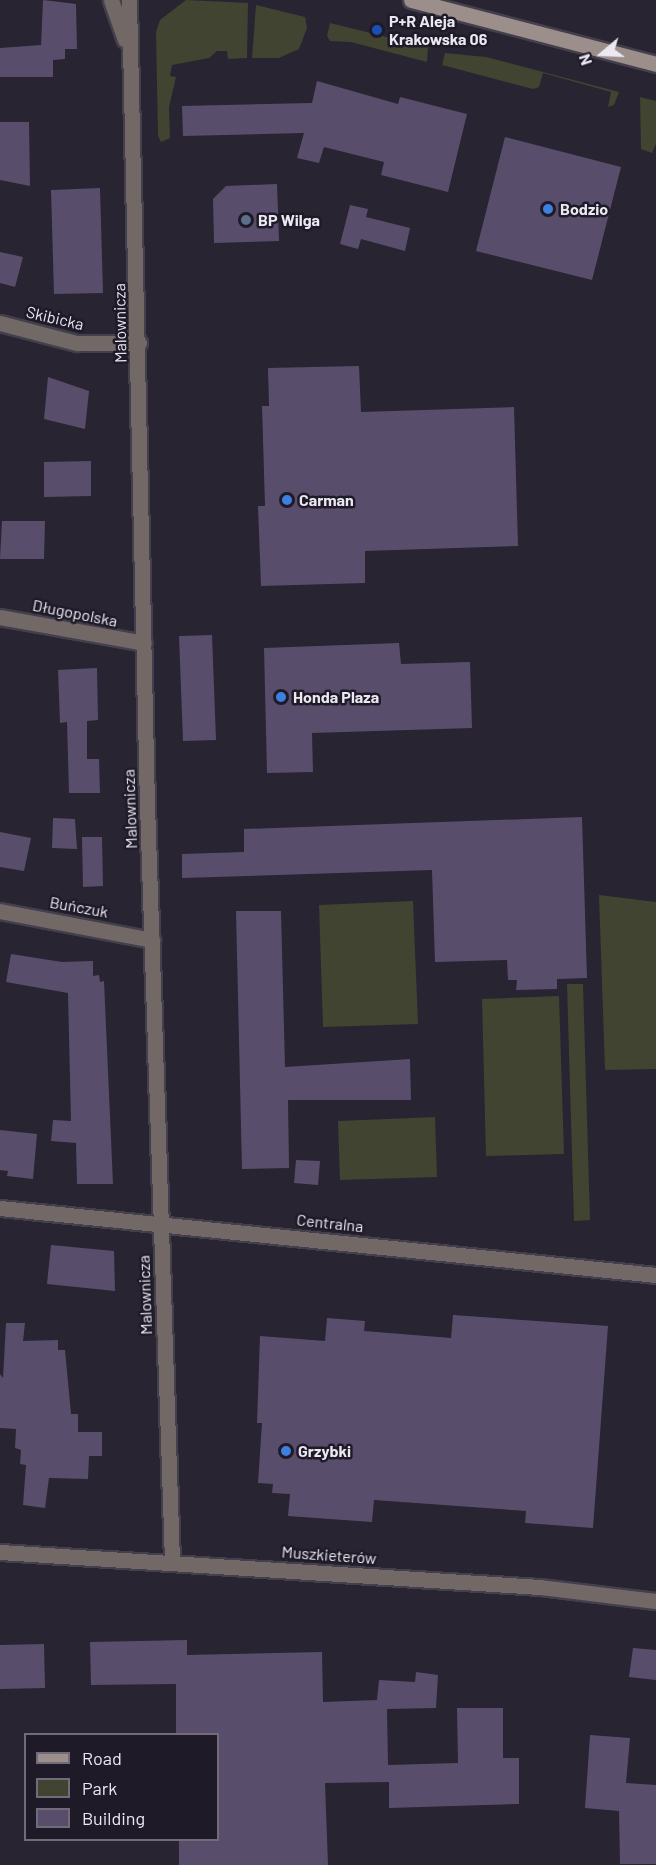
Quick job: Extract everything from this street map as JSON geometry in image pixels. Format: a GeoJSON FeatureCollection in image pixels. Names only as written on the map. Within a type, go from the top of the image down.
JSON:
{"type":"FeatureCollection","features":[{"type":"Feature","properties":{"kind":"main road"},"geometry":{"type":"LineString","coordinates":[[411,0],[656,64]]}},
{"type":"Feature","properties":{"kind":"street","name":"Malownicza"},"geometry":{"type":"LineString","coordinates":[[111,0],[130,53]]}},
{"type":"Feature","properties":{"kind":"street","name":"Malownicza"},"geometry":{"type":"LineString","coordinates":[[129,0],[152,940],[172,1563]]}},
{"type":"Feature","properties":{"kind":"street","name":"Skibicka"},"geometry":{"type":"LineString","coordinates":[[0,323],[77,343],[139,343]]}},
{"type":"Feature","properties":{"kind":"street","name":"Długopolska"},"geometry":{"type":"LineString","coordinates":[[0,617],[144,643]]}},
{"type":"Feature","properties":{"kind":"street","name":"Buńczuk"},"geometry":{"type":"LineString","coordinates":[[0,910],[152,940]]}},
{"type":"Feature","properties":{"kind":"street","name":"Centralna"},"geometry":{"type":"LineString","coordinates":[[0,1208],[656,1275]]}},
{"type":"Feature","properties":{"kind":"street","name":"Muszkieterów"},"geometry":{"type":"LineString","coordinates":[[0,1552],[540,1587],[656,1601]]}},
{"type":"Feature","properties":{"kind":"green space"},"geometry":{"type":"Polygon","coordinates":[[[186,0],[248,3],[247,58],[228,59],[227,51],[217,51],[209,58],[172,65],[170,76],[176,77],[169,107],[170,138],[161,142],[158,136],[156,32],[160,20],[186,0]]]}},
{"type":"Feature","properties":{"kind":"green space"},"geometry":{"type":"Polygon","coordinates":[[[256,5],[305,17],[307,28],[299,49],[279,58],[252,58],[256,5]]]}},
{"type":"Feature","properties":{"kind":"green space"},"geometry":{"type":"Polygon","coordinates":[[[330,23],[428,47],[427,62],[351,42],[330,41],[327,36],[330,23]]]}},
{"type":"Feature","properties":{"kind":"green space"},"geometry":{"type":"Polygon","coordinates":[[[445,53],[486,57],[619,92],[614,105],[608,107],[611,92],[543,73],[539,87],[533,89],[442,65],[445,53]]]}},
{"type":"Feature","properties":{"kind":"green space"},"geometry":{"type":"Polygon","coordinates":[[[640,97],[656,101],[656,144],[652,153],[641,149],[640,97]]]}},
{"type":"Feature","properties":{"kind":"green space"},"geometry":{"type":"Polygon","coordinates":[[[599,895],[656,902],[656,1069],[605,1070],[599,895]]]}},
{"type":"Feature","properties":{"kind":"green space"},"geometry":{"type":"Polygon","coordinates":[[[413,901],[418,1024],[323,1027],[319,905],[413,901]]]}},
{"type":"Feature","properties":{"kind":"green space"},"geometry":{"type":"Polygon","coordinates":[[[567,984],[583,984],[590,1220],[574,1221],[567,984]]]}},
{"type":"Feature","properties":{"kind":"green space"},"geometry":{"type":"Polygon","coordinates":[[[559,996],[564,1154],[486,1156],[482,999],[559,996]]]}},
{"type":"Feature","properties":{"kind":"green space"},"geometry":{"type":"Polygon","coordinates":[[[435,1117],[437,1177],[340,1180],[338,1121],[435,1117]]]}},
{"type":"Feature","properties":{"kind":"building"},"geometry":{"type":"Polygon","coordinates":[[[43,0],[76,4],[77,49],[65,49],[65,59],[53,60],[53,77],[0,77],[0,48],[41,45],[43,0]]]}},
{"type":"Feature","properties":{"kind":"building"},"geometry":{"type":"Polygon","coordinates":[[[317,81],[398,104],[400,97],[467,114],[448,192],[381,175],[384,162],[324,147],[319,163],[297,158],[304,133],[183,136],[182,106],[312,103],[317,81]]]}},
{"type":"Feature","properties":{"kind":"building"},"geometry":{"type":"Polygon","coordinates":[[[0,122],[29,122],[30,186],[0,180],[0,122]]]}},
{"type":"Feature","properties":{"kind":"building","name":"Bodzio"},"geometry":{"type":"Polygon","coordinates":[[[505,137],[621,167],[592,280],[476,251],[505,137]]]}},
{"type":"Feature","properties":{"kind":"building","name":"BP Wilga"},"geometry":{"type":"Polygon","coordinates":[[[277,184],[279,241],[214,243],[213,199],[226,186],[277,184]]]}},
{"type":"Feature","properties":{"kind":"building"},"geometry":{"type":"Polygon","coordinates":[[[100,188],[103,293],[54,294],[51,190],[100,188]]]}},
{"type":"Feature","properties":{"kind":"building"},"geometry":{"type":"Polygon","coordinates":[[[350,205],[368,209],[366,217],[410,228],[405,251],[361,239],[358,249],[340,244],[350,205]]]}},
{"type":"Feature","properties":{"kind":"building"},"geometry":{"type":"Polygon","coordinates":[[[0,252],[23,257],[15,287],[0,283],[0,252]]]}},
{"type":"Feature","properties":{"kind":"building"},"geometry":{"type":"Polygon","coordinates":[[[359,366],[361,412],[514,407],[518,546],[365,551],[365,583],[261,586],[258,506],[265,506],[262,406],[269,406],[268,368],[359,366]]]}},
{"type":"Feature","properties":{"kind":"building"},"geometry":{"type":"Polygon","coordinates":[[[48,377],[89,391],[85,429],[44,419],[48,377]]]}},
{"type":"Feature","properties":{"kind":"building"},"geometry":{"type":"Polygon","coordinates":[[[91,461],[91,496],[44,497],[44,462],[91,461]]]}},
{"type":"Feature","properties":{"kind":"building"},"geometry":{"type":"Polygon","coordinates":[[[2,521],[45,521],[44,559],[0,559],[2,521]]]}},
{"type":"Feature","properties":{"kind":"building"},"geometry":{"type":"Polygon","coordinates":[[[212,635],[216,740],[183,741],[179,636],[212,635]]]}},
{"type":"Feature","properties":{"kind":"building"},"geometry":{"type":"Polygon","coordinates":[[[399,643],[401,664],[470,662],[472,728],[312,733],[313,772],[267,773],[264,648],[399,643]]]}},
{"type":"Feature","properties":{"kind":"building"},"geometry":{"type":"Polygon","coordinates":[[[97,668],[98,720],[87,721],[87,759],[99,759],[100,793],[69,793],[67,722],[60,723],[58,670],[97,668]]]}},
{"type":"Feature","properties":{"kind":"building"},"geometry":{"type":"Polygon","coordinates":[[[582,817],[587,978],[557,979],[557,989],[516,990],[517,980],[508,980],[507,960],[435,962],[432,870],[182,878],[182,854],[244,852],[244,829],[582,817]]]}},
{"type":"Feature","properties":{"kind":"building"},"geometry":{"type":"Polygon","coordinates":[[[53,818],[75,819],[77,849],[52,848],[53,818]]]}},
{"type":"Feature","properties":{"kind":"building"},"geometry":{"type":"Polygon","coordinates":[[[0,832],[31,838],[24,871],[0,867],[0,832]]]}},
{"type":"Feature","properties":{"kind":"building"},"geometry":{"type":"Polygon","coordinates":[[[82,837],[102,837],[103,886],[83,887],[82,837]]]}},
{"type":"Feature","properties":{"kind":"building"},"geometry":{"type":"Polygon","coordinates":[[[236,911],[281,911],[285,1067],[410,1059],[411,1100],[288,1100],[289,1168],[242,1169],[236,911]]]}},
{"type":"Feature","properties":{"kind":"building"},"geometry":{"type":"Polygon","coordinates":[[[11,954],[62,962],[93,961],[93,976],[99,975],[100,982],[104,981],[113,1184],[77,1184],[76,1143],[51,1141],[53,1120],[71,1121],[68,993],[6,982],[11,954]]]}},
{"type":"Feature","properties":{"kind":"building"},"geometry":{"type":"Polygon","coordinates":[[[0,1130],[37,1134],[33,1179],[7,1176],[8,1171],[0,1170],[0,1130]]]}},
{"type":"Feature","properties":{"kind":"building"},"geometry":{"type":"Polygon","coordinates":[[[296,1160],[320,1161],[318,1185],[294,1183],[296,1160]]]}},
{"type":"Feature","properties":{"kind":"building"},"geometry":{"type":"Polygon","coordinates":[[[51,1245],[114,1251],[115,1291],[47,1284],[51,1245]]]}},
{"type":"Feature","properties":{"kind":"building"},"geometry":{"type":"Polygon","coordinates":[[[453,1315],[608,1326],[593,1528],[525,1523],[526,1511],[374,1500],[372,1522],[288,1516],[290,1494],[272,1493],[273,1484],[258,1483],[262,1423],[257,1423],[260,1336],[325,1341],[327,1318],[365,1321],[364,1331],[451,1338],[453,1315]]]}},
{"type":"Feature","properties":{"kind":"building"},"geometry":{"type":"Polygon","coordinates":[[[6,1323],[25,1323],[23,1341],[58,1340],[58,1350],[65,1350],[71,1414],[78,1414],[78,1432],[102,1432],[102,1456],[89,1456],[88,1479],[49,1478],[45,1508],[23,1505],[26,1465],[20,1464],[21,1450],[15,1448],[16,1429],[0,1428],[0,1374],[3,1378],[6,1323]]]}},
{"type":"Feature","properties":{"kind":"building"},"geometry":{"type":"Polygon","coordinates":[[[187,1640],[187,1655],[322,1652],[323,1702],[377,1700],[379,1680],[415,1682],[416,1672],[438,1675],[436,1708],[387,1709],[388,1765],[458,1763],[457,1708],[503,1708],[503,1758],[519,1758],[519,1804],[389,1808],[389,1782],[325,1783],[328,1865],[179,1865],[179,1841],[219,1841],[219,1733],[176,1733],[176,1684],[91,1685],[90,1642],[187,1640]]]}},
{"type":"Feature","properties":{"kind":"building"},"geometry":{"type":"Polygon","coordinates":[[[44,1644],[45,1688],[0,1689],[0,1645],[44,1644]]]}},
{"type":"Feature","properties":{"kind":"building"},"geometry":{"type":"Polygon","coordinates":[[[633,1648],[656,1650],[656,1680],[629,1677],[633,1648]]]}},
{"type":"Feature","properties":{"kind":"building"},"geometry":{"type":"Polygon","coordinates":[[[590,1735],[630,1738],[626,1783],[656,1785],[656,1864],[620,1864],[619,1811],[585,1808],[590,1735]]]}},
{"type":"Feature","properties":{"kind":"place","name":"P+R Aleja Krakowska 06"},"geometry":{"type":"Point","coordinates":[377,30]}},
{"type":"Feature","properties":{"kind":"place","name":"Bodzio"},"geometry":{"type":"Point","coordinates":[548,209]}},
{"type":"Feature","properties":{"kind":"place","name":"BP Wilga"},"geometry":{"type":"Point","coordinates":[246,220]}},
{"type":"Feature","properties":{"kind":"place","name":"Carman"},"geometry":{"type":"Point","coordinates":[287,500]}},
{"type":"Feature","properties":{"kind":"place","name":"Honda Plaza"},"geometry":{"type":"Point","coordinates":[281,697]}},
{"type":"Feature","properties":{"kind":"place","name":"Grzybki"},"geometry":{"type":"Point","coordinates":[286,1451]}}]}
